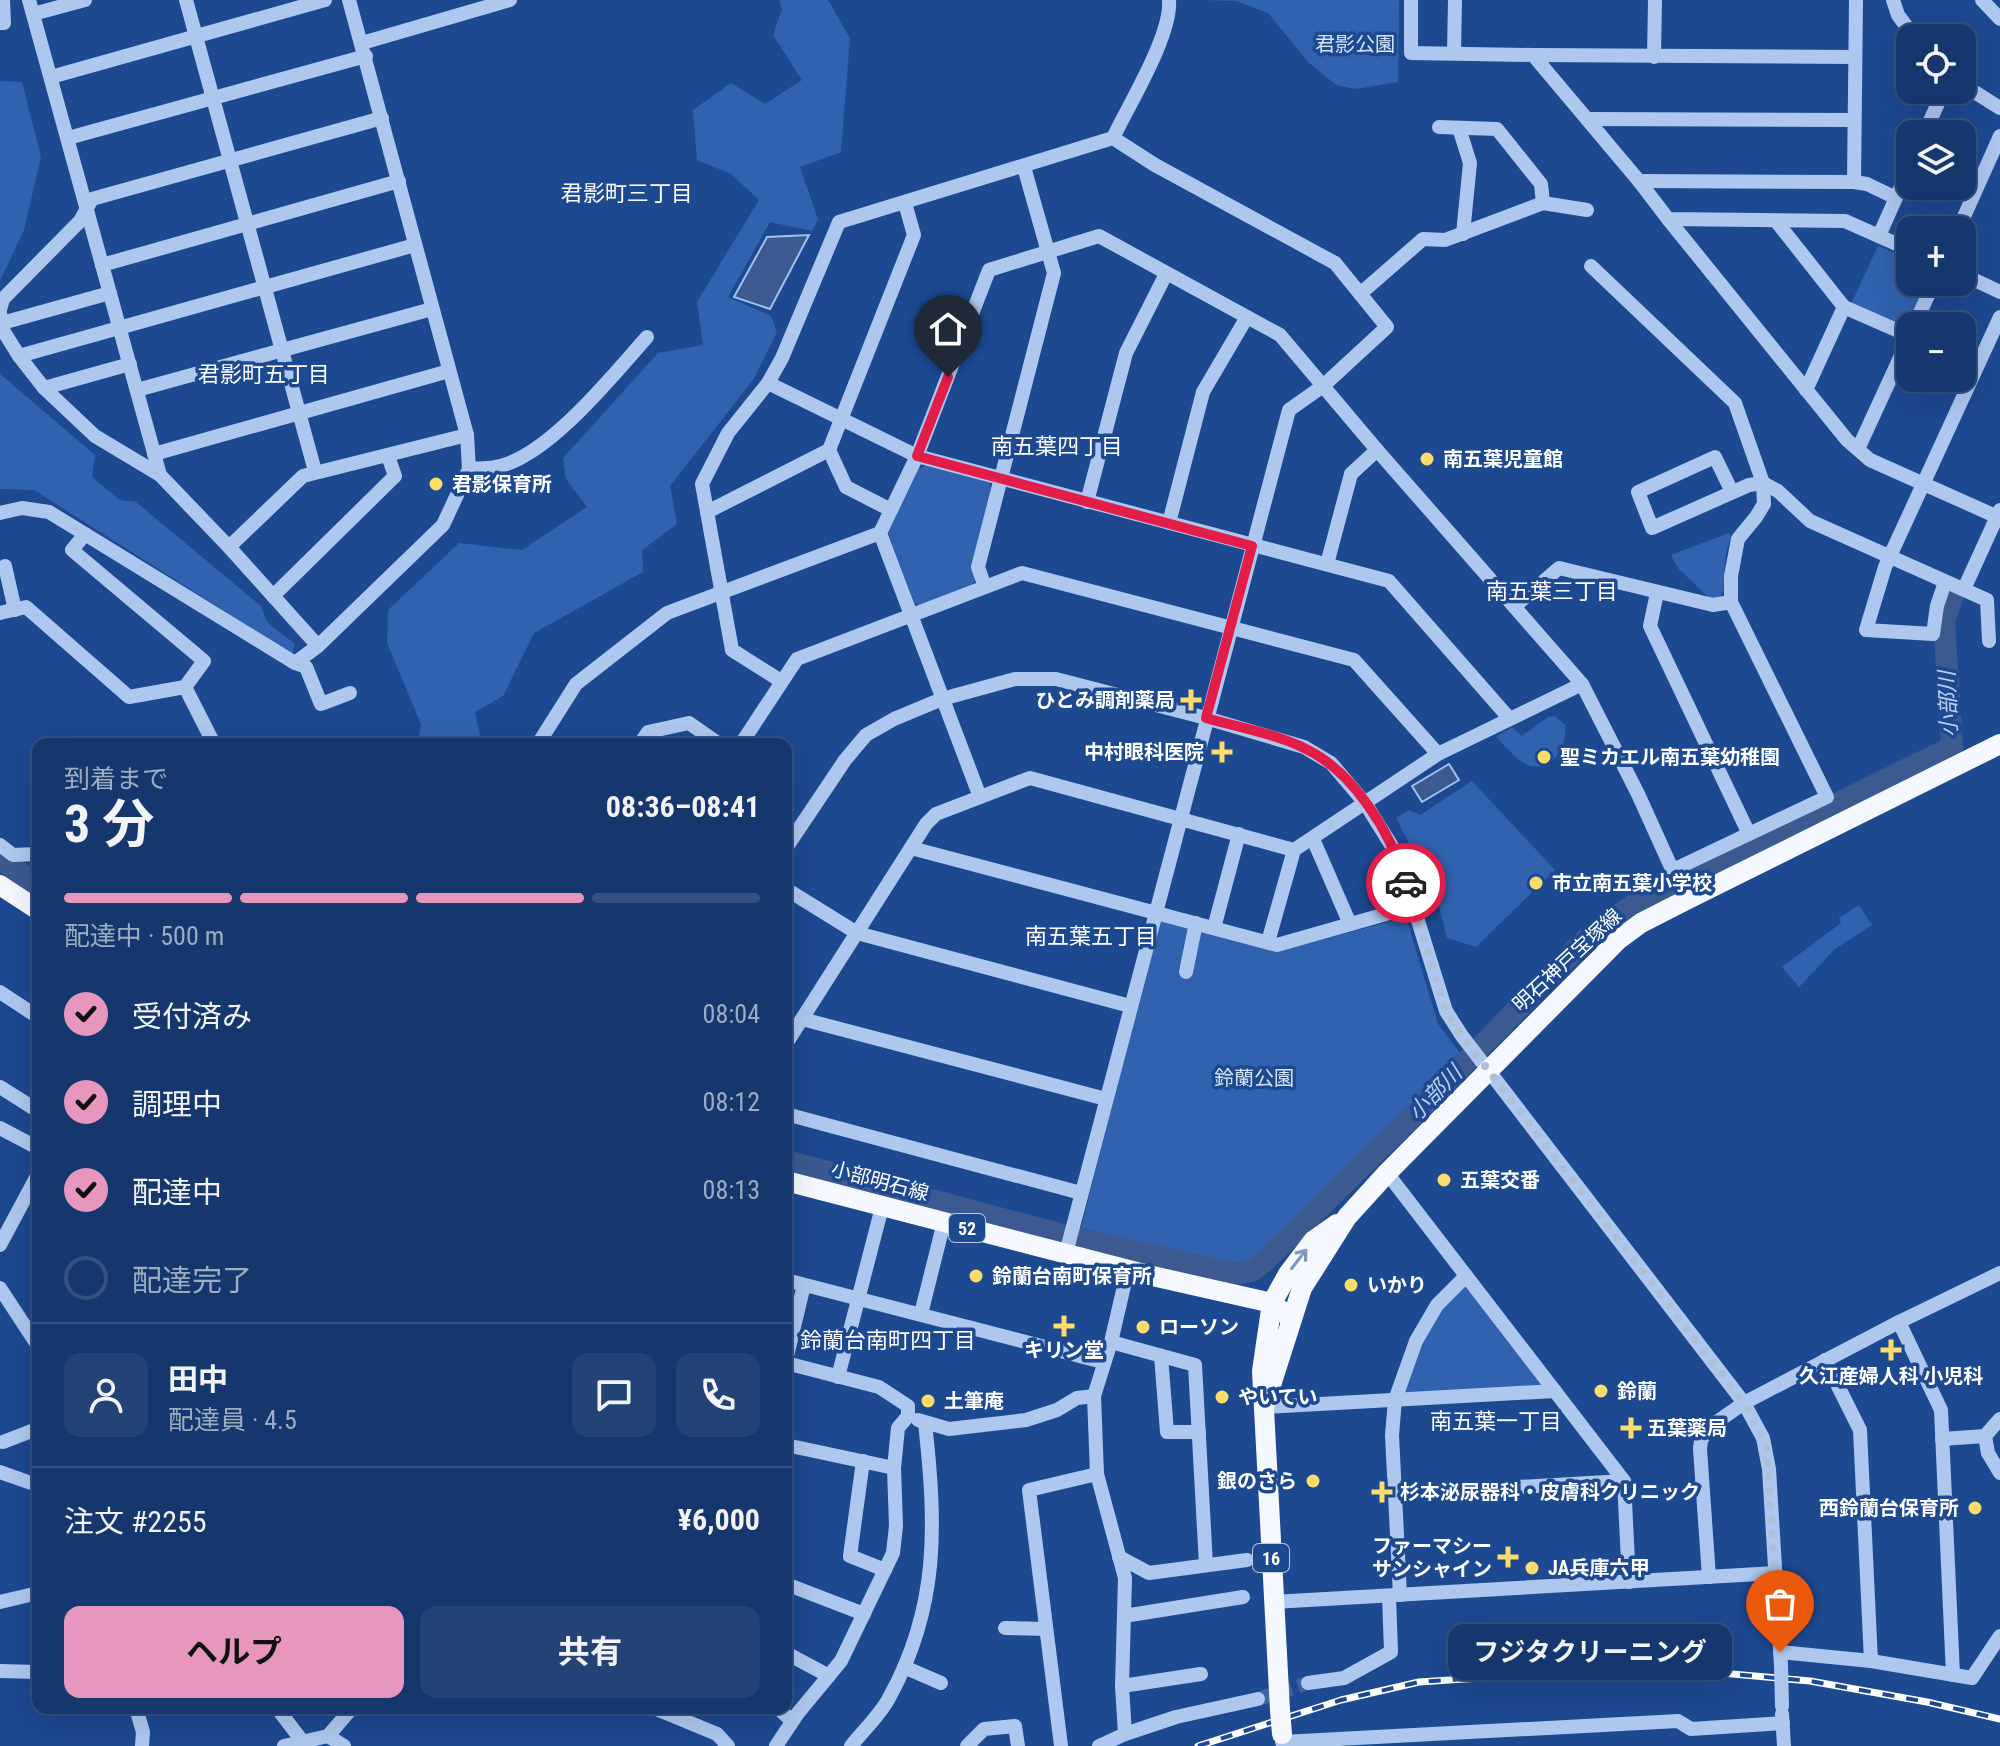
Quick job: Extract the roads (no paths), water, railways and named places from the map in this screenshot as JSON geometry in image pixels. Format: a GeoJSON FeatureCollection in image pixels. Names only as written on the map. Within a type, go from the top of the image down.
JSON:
{"type":"FeatureCollection","features":[{"type":"Feature","properties":{"kind":"main road","name":"明石神戸宝塚線"},"geometry":{"type":"LineString","coordinates":[[1264,1407],[1302,1288],[1347,1217],[1486,1065],[1618,940],[1684,896],[2000,744]]}},
{"type":"Feature","properties":{"kind":"main road"},"geometry":{"type":"LineString","coordinates":[[0,885],[32,906]]}},
{"type":"Feature","properties":{"kind":"main road","name":"小部明石線"},"geometry":{"type":"LineString","coordinates":[[792,1183],[1067,1250],[1270,1310],[1291,1319]]}},
{"type":"Feature","properties":{"kind":"main road","name":"明石神戸宝塚線"},"geometry":{"type":"LineString","coordinates":[[1282,1740],[1262,1371],[1270,1310],[1288,1274],[1313,1241],[1347,1217]]}},
{"type":"Feature","properties":{"kind":"street"},"geometry":{"type":"LineString","coordinates":[[0,23],[4,23],[3,0]]}},
{"type":"Feature","properties":{"kind":"street"},"geometry":{"type":"LineString","coordinates":[[85,0],[31,7],[160,475]]}},
{"type":"Feature","properties":{"kind":"street"},"geometry":{"type":"LineString","coordinates":[[186,0],[315,471]]}},
{"type":"Feature","properties":{"kind":"street"},"geometry":{"type":"LineString","coordinates":[[51,77],[325,0]]}},
{"type":"Feature","properties":{"kind":"street"},"geometry":{"type":"LineString","coordinates":[[295,663],[318,646],[443,525],[469,469],[467,435],[349,0]]}},
{"type":"Feature","properties":{"kind":"street"},"geometry":{"type":"LineString","coordinates":[[68,138],[214,99],[510,0]]}},
{"type":"Feature","properties":{"kind":"street"},"geometry":{"type":"LineString","coordinates":[[781,681],[732,650],[702,484],[728,433],[768,383],[782,358],[839,222],[1113,138],[1164,32],[1170,12],[1169,0]]}},
{"type":"Feature","properties":{"kind":"street"},"geometry":{"type":"LineString","coordinates":[[1411,0],[1411,53],[1855,57]]}},
{"type":"Feature","properties":{"kind":"street"},"geometry":{"type":"LineString","coordinates":[[1454,53],[1455,0]]}},
{"type":"Feature","properties":{"kind":"street"},"geometry":{"type":"LineString","coordinates":[[1654,57],[1655,0]]}},
{"type":"Feature","properties":{"kind":"street"},"geometry":{"type":"LineString","coordinates":[[1854,182],[1856,0]]}},
{"type":"Feature","properties":{"kind":"street"},"geometry":{"type":"LineString","coordinates":[[1893,0],[1905,24]]}},
{"type":"Feature","properties":{"kind":"street"},"geometry":{"type":"LineString","coordinates":[[1982,0],[2000,19]]}},
{"type":"Feature","properties":{"kind":"street"},"geometry":{"type":"LineString","coordinates":[[1533,55],[1639,181],[1847,440],[1870,460],[1999,514],[1964,589]]}},
{"type":"Feature","properties":{"kind":"street"},"geometry":{"type":"LineString","coordinates":[[1976,93],[2000,108]]}},
{"type":"Feature","properties":{"kind":"street"},"geometry":{"type":"LineString","coordinates":[[318,646],[160,475],[95,436],[44,388],[4,332],[1,316],[3,299],[80,221],[92,199],[382,118]]}},
{"type":"Feature","properties":{"kind":"street"},"geometry":{"type":"LineString","coordinates":[[1587,119],[1854,120]]}},
{"type":"Feature","properties":{"kind":"street"},"geometry":{"type":"LineString","coordinates":[[1439,127],[1497,129],[1541,184],[1543,203]]}},
{"type":"Feature","properties":{"kind":"street"},"geometry":{"type":"LineString","coordinates":[[1459,128],[1470,163],[1463,234]]}},
{"type":"Feature","properties":{"kind":"street"},"geometry":{"type":"LineString","coordinates":[[1964,216],[2000,136]]}},
{"type":"Feature","properties":{"kind":"street"},"geometry":{"type":"LineString","coordinates":[[1067,1250],[1289,410],[1323,386],[1387,327],[1335,263],[1178,178],[1113,138]]}},
{"type":"Feature","properties":{"kind":"street"},"geometry":{"type":"LineString","coordinates":[[985,587],[978,567],[1054,273],[1024,167]]}},
{"type":"Feature","properties":{"kind":"street"},"geometry":{"type":"LineString","coordinates":[[102,265],[399,181]]}},
{"type":"Feature","properties":{"kind":"street"},"geometry":{"type":"LineString","coordinates":[[1639,181],[1867,184],[1896,198],[1879,236]]}},
{"type":"Feature","properties":{"kind":"street"},"geometry":{"type":"LineString","coordinates":[[707,512],[829,450],[914,235],[905,203]]}},
{"type":"Feature","properties":{"kind":"street"},"geometry":{"type":"LineString","coordinates":[[1360,294],[1423,239],[1445,240],[1543,203],[1587,210]]}},
{"type":"Feature","properties":{"kind":"street"},"geometry":{"type":"LineString","coordinates":[[1668,219],[1845,221],[1896,244]]}},
{"type":"Feature","properties":{"kind":"street"},"geometry":{"type":"LineString","coordinates":[[1776,221],[1844,307],[1896,330]]}},
{"type":"Feature","properties":{"kind":"street"},"geometry":{"type":"LineString","coordinates":[[542,738],[576,684],[667,613],[880,533],[917,456],[989,270],[1099,236],[1280,335],[1582,684],[1638,794],[1684,896]]}},
{"type":"Feature","properties":{"kind":"street"},"geometry":{"type":"LineString","coordinates":[[19,356],[415,245]]}},
{"type":"Feature","properties":{"kind":"street"},"geometry":{"type":"LineString","coordinates":[[1591,266],[1735,403],[1763,483],[1764,504],[1738,539],[1733,553],[1731,602],[1827,797],[1673,870]]}},
{"type":"Feature","properties":{"kind":"street"},"geometry":{"type":"LineString","coordinates":[[1087,502],[1126,353],[1166,274]]}},
{"type":"Feature","properties":{"kind":"street"},"geometry":{"type":"LineString","coordinates":[[1976,281],[2000,292]]}},
{"type":"Feature","properties":{"kind":"street"},"geometry":{"type":"LineString","coordinates":[[1,316],[110,293]]}},
{"type":"Feature","properties":{"kind":"street"},"geometry":{"type":"LineString","coordinates":[[1806,390],[1844,307]]}},
{"type":"Feature","properties":{"kind":"street"},"geometry":{"type":"LineString","coordinates":[[137,390],[432,309]]}},
{"type":"Feature","properties":{"kind":"street"},"geometry":{"type":"LineString","coordinates":[[1169,523],[1203,392],[1247,317]]}},
{"type":"Feature","properties":{"kind":"street"},"geometry":{"type":"LineString","coordinates":[[1945,582],[1933,634],[1866,630],[1885,567],[2000,317]]}},
{"type":"Feature","properties":{"kind":"street"},"geometry":{"type":"LineString","coordinates":[[469,469],[501,466],[538,448],[597,392],[647,337]]}},
{"type":"Feature","properties":{"kind":"street"},"geometry":{"type":"LineString","coordinates":[[44,388],[130,364]]}},
{"type":"Feature","properties":{"kind":"street"},"geometry":{"type":"LineString","coordinates":[[1858,449],[1896,366]]}},
{"type":"Feature","properties":{"kind":"street"},"geometry":{"type":"LineString","coordinates":[[154,454],[449,371]]}},
{"type":"Feature","properties":{"kind":"street"},"geometry":{"type":"LineString","coordinates":[[768,383],[917,456],[1389,581],[1509,718]]}},
{"type":"Feature","properties":{"kind":"street"},"geometry":{"type":"LineString","coordinates":[[229,547],[303,476],[467,435]]}},
{"type":"Feature","properties":{"kind":"street"},"geometry":{"type":"LineString","coordinates":[[829,450],[846,487],[891,510]]}},
{"type":"Feature","properties":{"kind":"street"},"geometry":{"type":"LineString","coordinates":[[1327,564],[1351,474],[1377,450]]}},
{"type":"Feature","properties":{"kind":"street"},"geometry":{"type":"LineString","coordinates":[[273,596],[395,476],[388,456]]}},
{"type":"Feature","properties":{"kind":"street"},"geometry":{"type":"LineString","coordinates":[[1732,492],[1715,457],[1638,492],[1652,528],[1732,492],[1763,483],[1778,491],[1810,521],[1987,600],[1989,641]]}},
{"type":"Feature","properties":{"kind":"street"},"geometry":{"type":"LineString","coordinates":[[0,513],[22,508],[49,512],[306,667],[321,704],[350,693]]}},
{"type":"Feature","properties":{"kind":"street"},"geometry":{"type":"LineString","coordinates":[[880,533],[980,797]]}},
{"type":"Feature","properties":{"kind":"street"},"geometry":{"type":"LineString","coordinates":[[5,566],[7,611],[26,607],[129,697],[185,687],[204,661],[72,550],[85,534]]}},
{"type":"Feature","properties":{"kind":"street"},"geometry":{"type":"LineString","coordinates":[[1515,606],[1559,568],[1713,605],[1731,602]]}},
{"type":"Feature","properties":{"kind":"street"},"geometry":{"type":"LineString","coordinates":[[745,738],[797,659],[1022,573],[1354,660],[1438,754]]}},
{"type":"Feature","properties":{"kind":"street"},"geometry":{"type":"LineString","coordinates":[[1657,593],[1650,626],[1749,834]]}},
{"type":"Feature","properties":{"kind":"street"},"geometry":{"type":"LineString","coordinates":[[792,839],[845,760],[866,735],[894,719],[942,699],[1015,679],[1056,679],[1206,718],[1304,747],[1331,763],[1365,803],[1398,856],[1446,1011],[1744,1403],[1763,1438],[1767,1453],[1776,1573],[1784,1746]]}},
{"type":"Feature","properties":{"kind":"street"},"geometry":{"type":"LineString","coordinates":[[1268,942],[1294,850],[1438,754],[1582,684]]}},
{"type":"Feature","properties":{"kind":"street"},"geometry":{"type":"LineString","coordinates":[[185,687],[211,738]]}},
{"type":"Feature","properties":{"kind":"street"},"geometry":{"type":"LineString","coordinates":[[644,738],[648,732],[689,723],[710,738]]}},
{"type":"Feature","properties":{"kind":"street"},"geometry":{"type":"LineString","coordinates":[[792,1035],[926,824],[936,814],[1030,778],[1294,850]]}},
{"type":"Feature","properties":{"kind":"street"},"geometry":{"type":"LineString","coordinates":[[1214,928],[1239,834]]}},
{"type":"Feature","properties":{"kind":"street"},"geometry":{"type":"LineString","coordinates":[[1313,839],[1350,924]]}},
{"type":"Feature","properties":{"kind":"street"},"geometry":{"type":"LineString","coordinates":[[0,845],[13,855],[32,854]]}},
{"type":"Feature","properties":{"kind":"street"},"geometry":{"type":"LineString","coordinates":[[911,848],[1277,945],[1414,906]]}},
{"type":"Feature","properties":{"kind":"street"},"geometry":{"type":"LineString","coordinates":[[792,893],[857,933],[1130,1006]]}},
{"type":"Feature","properties":{"kind":"street"},"geometry":{"type":"LineString","coordinates":[[1186,972],[1196,923]]}},
{"type":"Feature","properties":{"kind":"street"},"geometry":{"type":"LineString","coordinates":[[0,992],[32,1013]]}},
{"type":"Feature","properties":{"kind":"street"},"geometry":{"type":"LineString","coordinates":[[802,1019],[1106,1099]]}},
{"type":"Feature","properties":{"kind":"street"},"geometry":{"type":"LineString","coordinates":[[0,1087],[32,1107]]}},
{"type":"Feature","properties":{"kind":"street"},"geometry":{"type":"LineString","coordinates":[[792,1116],[1081,1193]]}},
{"type":"Feature","properties":{"kind":"street"},"geometry":{"type":"LineString","coordinates":[[0,1128],[32,1145]]}},
{"type":"Feature","properties":{"kind":"street"},"geometry":{"type":"LineString","coordinates":[[1387,1173],[1624,1481],[1629,1582]]}},
{"type":"Feature","properties":{"kind":"street"},"geometry":{"type":"LineString","coordinates":[[0,1245],[32,1189]]}},
{"type":"Feature","properties":{"kind":"street"},"geometry":{"type":"LineString","coordinates":[[838,1377],[882,1207]]}},
{"type":"Feature","properties":{"kind":"street"},"geometry":{"type":"LineString","coordinates":[[921,1314],[944,1222]]}},
{"type":"Feature","properties":{"kind":"street"},"geometry":{"type":"LineString","coordinates":[[1125,1734],[1122,1686],[1125,1578],[1097,1474],[1094,1396],[1103,1362],[1138,1272]]}},
{"type":"Feature","properties":{"kind":"street"},"geometry":{"type":"LineString","coordinates":[[1709,1577],[1701,1440],[1711,1426],[1744,1403],[1825,1360],[2000,1273]]}},
{"type":"Feature","properties":{"kind":"street"},"geometry":{"type":"LineString","coordinates":[[1308,1683],[1344,1678],[1391,1652],[1396,1494],[1392,1435],[1395,1400],[1406,1365],[1423,1329],[1437,1305],[1466,1276]]}},
{"type":"Feature","properties":{"kind":"street"},"geometry":{"type":"LineString","coordinates":[[792,1282],[1103,1362]]}},
{"type":"Feature","properties":{"kind":"street"},"geometry":{"type":"LineString","coordinates":[[792,1336],[804,1285]]}},
{"type":"Feature","properties":{"kind":"street"},"geometry":{"type":"LineString","coordinates":[[0,1288],[32,1337]]}},
{"type":"Feature","properties":{"kind":"street"},"geometry":{"type":"LineString","coordinates":[[1899,1322],[1941,1410],[1953,1675]]}},
{"type":"Feature","properties":{"kind":"street"},"geometry":{"type":"LineString","coordinates":[[1111,1342],[1195,1365],[1206,1565]]}},
{"type":"Feature","properties":{"kind":"street"},"geometry":{"type":"LineString","coordinates":[[1161,1356],[1167,1432],[1199,1432]]}},
{"type":"Feature","properties":{"kind":"street"},"geometry":{"type":"LineString","coordinates":[[1825,1360],[1860,1430],[1871,1661]]}},
{"type":"Feature","properties":{"kind":"street"},"geometry":{"type":"LineString","coordinates":[[776,1746],[792,1721],[841,1661],[893,1553],[898,1428],[908,1416],[908,1406],[879,1387],[792,1364]]}},
{"type":"Feature","properties":{"kind":"street"},"geometry":{"type":"LineString","coordinates":[[1264,1407],[1555,1391]]}},
{"type":"Feature","properties":{"kind":"street"},"geometry":{"type":"LineString","coordinates":[[908,1416],[949,1429],[1026,1420],[1057,1410],[1077,1398],[1094,1396]]}},
{"type":"Feature","properties":{"kind":"street"},"geometry":{"type":"LineString","coordinates":[[1942,1439],[1985,1436],[2000,1419]]}},
{"type":"Feature","properties":{"kind":"street"},"geometry":{"type":"LineString","coordinates":[[851,1746],[888,1700],[918,1635],[928,1593],[933,1557],[930,1464],[925,1423]]}},
{"type":"Feature","properties":{"kind":"street"},"geometry":{"type":"LineString","coordinates":[[3,1442],[32,1431]]}},
{"type":"Feature","properties":{"kind":"street"},"geometry":{"type":"LineString","coordinates":[[1985,1436],[1988,1453],[2000,1473]]}},
{"type":"Feature","properties":{"kind":"street"},"geometry":{"type":"LineString","coordinates":[[792,1446],[894,1468]]}},
{"type":"Feature","properties":{"kind":"street"},"geometry":{"type":"LineString","coordinates":[[863,1461],[850,1556],[885,1570]]}},
{"type":"Feature","properties":{"kind":"street"},"geometry":{"type":"LineString","coordinates":[[0,1472],[32,1482]]}},
{"type":"Feature","properties":{"kind":"street"},"geometry":{"type":"LineString","coordinates":[[1061,1746],[1029,1490],[1097,1474]]}},
{"type":"Feature","properties":{"kind":"street"},"geometry":{"type":"LineString","coordinates":[[1396,1494],[1624,1481]]}},
{"type":"Feature","properties":{"kind":"street"},"geometry":{"type":"LineString","coordinates":[[1119,1557],[1149,1573],[1247,1560]]}},
{"type":"Feature","properties":{"kind":"street"},"geometry":{"type":"LineString","coordinates":[[1273,1602],[1776,1573]]}},
{"type":"Feature","properties":{"kind":"street"},"geometry":{"type":"LineString","coordinates":[[792,1586],[864,1614]]}},
{"type":"Feature","properties":{"kind":"street"},"geometry":{"type":"LineString","coordinates":[[0,1602],[32,1594]]}},
{"type":"Feature","properties":{"kind":"street"},"geometry":{"type":"LineString","coordinates":[[1124,1616],[1243,1597]]}},
{"type":"Feature","properties":{"kind":"street"},"geometry":{"type":"LineString","coordinates":[[1005,1628],[1046,1629]]}},
{"type":"Feature","properties":{"kind":"street"},"geometry":{"type":"LineString","coordinates":[[1780,1659],[1871,1661],[1972,1678],[2000,1636]]}},
{"type":"Feature","properties":{"kind":"street"},"geometry":{"type":"LineString","coordinates":[[792,1656],[829,1676]]}},
{"type":"Feature","properties":{"kind":"street"},"geometry":{"type":"LineString","coordinates":[[904,1667],[941,1683]]}},
{"type":"Feature","properties":{"kind":"street"},"geometry":{"type":"LineString","coordinates":[[0,1671],[32,1672]]}},
{"type":"Feature","properties":{"kind":"street"},"geometry":{"type":"LineString","coordinates":[[1122,1686],[1201,1674]]}},
{"type":"Feature","properties":{"kind":"street"},"geometry":{"type":"LineString","coordinates":[[1099,1746],[1176,1717],[1258,1699]]}},
{"type":"Feature","properties":{"kind":"street"},"geometry":{"type":"LineString","coordinates":[[138,1714],[143,1732],[142,1746]]}},
{"type":"Feature","properties":{"kind":"street"},"geometry":{"type":"LineString","coordinates":[[282,1714],[303,1742]]}},
{"type":"Feature","properties":{"kind":"street"},"geometry":{"type":"LineString","coordinates":[[284,1746],[328,1736],[347,1714]]}},
{"type":"Feature","properties":{"kind":"street"},"geometry":{"type":"LineString","coordinates":[[784,1714],[792,1721]]}},
{"type":"Feature","properties":{"kind":"street"},"geometry":{"type":"LineString","coordinates":[[689,1715],[717,1734],[728,1746]]}},
{"type":"Feature","properties":{"kind":"street"},"geometry":{"type":"LineString","coordinates":[[1282,1740],[1383,1741],[1678,1721],[1691,1729],[1783,1723]]}},
{"type":"Feature","properties":{"kind":"street"},"geometry":{"type":"LineString","coordinates":[[967,1746],[984,1729],[1015,1726],[1018,1746]]}},
{"type":"Feature","properties":{"kind":"street"},"geometry":{"type":"LineString","coordinates":[[1691,1729],[1692,1746]]}},
{"type":"Feature","properties":{"kind":"street"},"geometry":{"type":"LineString","coordinates":[[328,1736],[344,1746]]}},
{"type":"Feature","properties":{"kind":"waterway","name":"小部川"},"geometry":{"type":"LineString","coordinates":[[792,1163],[1059,1234],[1234,1274],[1252,1271],[1409,1120],[1587,938],[1636,903],[1952,747],[1944,621],[1953,595]]}},
{"type":"Feature","properties":{"kind":"waterway","name":"小部川"},"geometry":{"type":"LineString","coordinates":[[0,859],[32,881]]}},
{"type":"Feature","properties":{"kind":"tunnel"},"geometry":{"type":"LineString","coordinates":[[1258,1699],[1308,1683]]}},
{"type":"Feature","properties":{"kind":"railway"},"geometry":{"type":"LineString","coordinates":[[1198,1746],[1341,1700],[1419,1682],[1618,1669],[1665,1668],[1810,1681],[2000,1719]]}},
{"type":"Feature","properties":{"kind":"place","name":"南五葉児童館"},"geometry":{"type":"Point","coordinates":[1427,459]}},
{"type":"Feature","properties":{"kind":"place","name":"君影保育所"},"geometry":{"type":"Point","coordinates":[436,484]}},
{"type":"Feature","properties":{"kind":"place","name":"ひとみ調剤薬局"},"geometry":{"type":"Point","coordinates":[1191,700]}},
{"type":"Feature","properties":{"kind":"place","name":"中村眼科医院"},"geometry":{"type":"Point","coordinates":[1222,752]}},
{"type":"Feature","properties":{"kind":"place","name":"聖ミカエル南五葉幼稚園"},"geometry":{"type":"Point","coordinates":[1544,757]}},
{"type":"Feature","properties":{"kind":"place","name":"市立南五葉小学校"},"geometry":{"type":"Point","coordinates":[1536,883]}},
{"type":"Feature","properties":{"kind":"place","name":"五葉交番"},"geometry":{"type":"Point","coordinates":[1444,1180]}},
{"type":"Feature","properties":{"kind":"place","name":"鈴蘭台南町保育所"},"geometry":{"type":"Point","coordinates":[976,1276]}},
{"type":"Feature","properties":{"kind":"place","name":"いかり"},"geometry":{"type":"Point","coordinates":[1351,1285]}},
{"type":"Feature","properties":{"kind":"place","name":"キリン堂"},"geometry":{"type":"Point","coordinates":[1064,1326]}},
{"type":"Feature","properties":{"kind":"place","name":"ローソン"},"geometry":{"type":"Point","coordinates":[1143,1327]}},
{"type":"Feature","properties":{"kind":"place","name":"久江産婦人科 小児科"},"geometry":{"type":"Point","coordinates":[1891,1350]}},
{"type":"Feature","properties":{"kind":"place","name":"鈴蘭"},"geometry":{"type":"Point","coordinates":[1601,1391]}},
{"type":"Feature","properties":{"kind":"place","name":"やいてい"},"geometry":{"type":"Point","coordinates":[1222,1397]}},
{"type":"Feature","properties":{"kind":"place","name":"土筆庵"},"geometry":{"type":"Point","coordinates":[928,1401]}},
{"type":"Feature","properties":{"kind":"place","name":"五葉薬局"},"geometry":{"type":"Point","coordinates":[1631,1428]}},
{"type":"Feature","properties":{"kind":"place","name":"銀のさら"},"geometry":{"type":"Point","coordinates":[1313,1481]}},
{"type":"Feature","properties":{"kind":"place","name":"杉本泌尿器科・皮膚科クリニック"},"geometry":{"type":"Point","coordinates":[1382,1492]}},
{"type":"Feature","properties":{"kind":"place","name":"西鈴蘭台保育所"},"geometry":{"type":"Point","coordinates":[1975,1508]}},
{"type":"Feature","properties":{"kind":"place","name":"ファーマシー サンシャイン"},"geometry":{"type":"Point","coordinates":[1508,1557]}},
{"type":"Feature","properties":{"kind":"place","name":"JA兵庫六甲"},"geometry":{"type":"Point","coordinates":[1532,1568]}},
{"type":"Feature","properties":{"kind":"place","name":"フジタクリーニング"},"geometry":{"type":"Point","coordinates":[1780,1652]}},
{"type":"Feature","properties":{"kind":"district","name":"君影町三丁目"},"geometry":{"type":"Point","coordinates":[627,193]}},
{"type":"Feature","properties":{"kind":"district","name":"君影町五丁目"},"geometry":{"type":"Point","coordinates":[264,374]}},
{"type":"Feature","properties":{"kind":"district","name":"南五葉四丁目"},"geometry":{"type":"Point","coordinates":[1057,446]}},
{"type":"Feature","properties":{"kind":"district","name":"南五葉三丁目"},"geometry":{"type":"Point","coordinates":[1552,591]}},
{"type":"Feature","properties":{"kind":"district","name":"南五葉五丁目"},"geometry":{"type":"Point","coordinates":[1091,936]}},
{"type":"Feature","properties":{"kind":"district","name":"鈴蘭台南町四丁目"},"geometry":{"type":"Point","coordinates":[888,1340]}},
{"type":"Feature","properties":{"kind":"district","name":"南五葉一丁目"},"geometry":{"type":"Point","coordinates":[1496,1421]}},
{"type":"Feature","properties":{"kind":"park label","name":"君影公園"},"geometry":{"type":"Point","coordinates":[1355,44]}},
{"type":"Feature","properties":{"kind":"park label","name":"鈴蘭公園"},"geometry":{"type":"Point","coordinates":[1254,1078]}}]}
